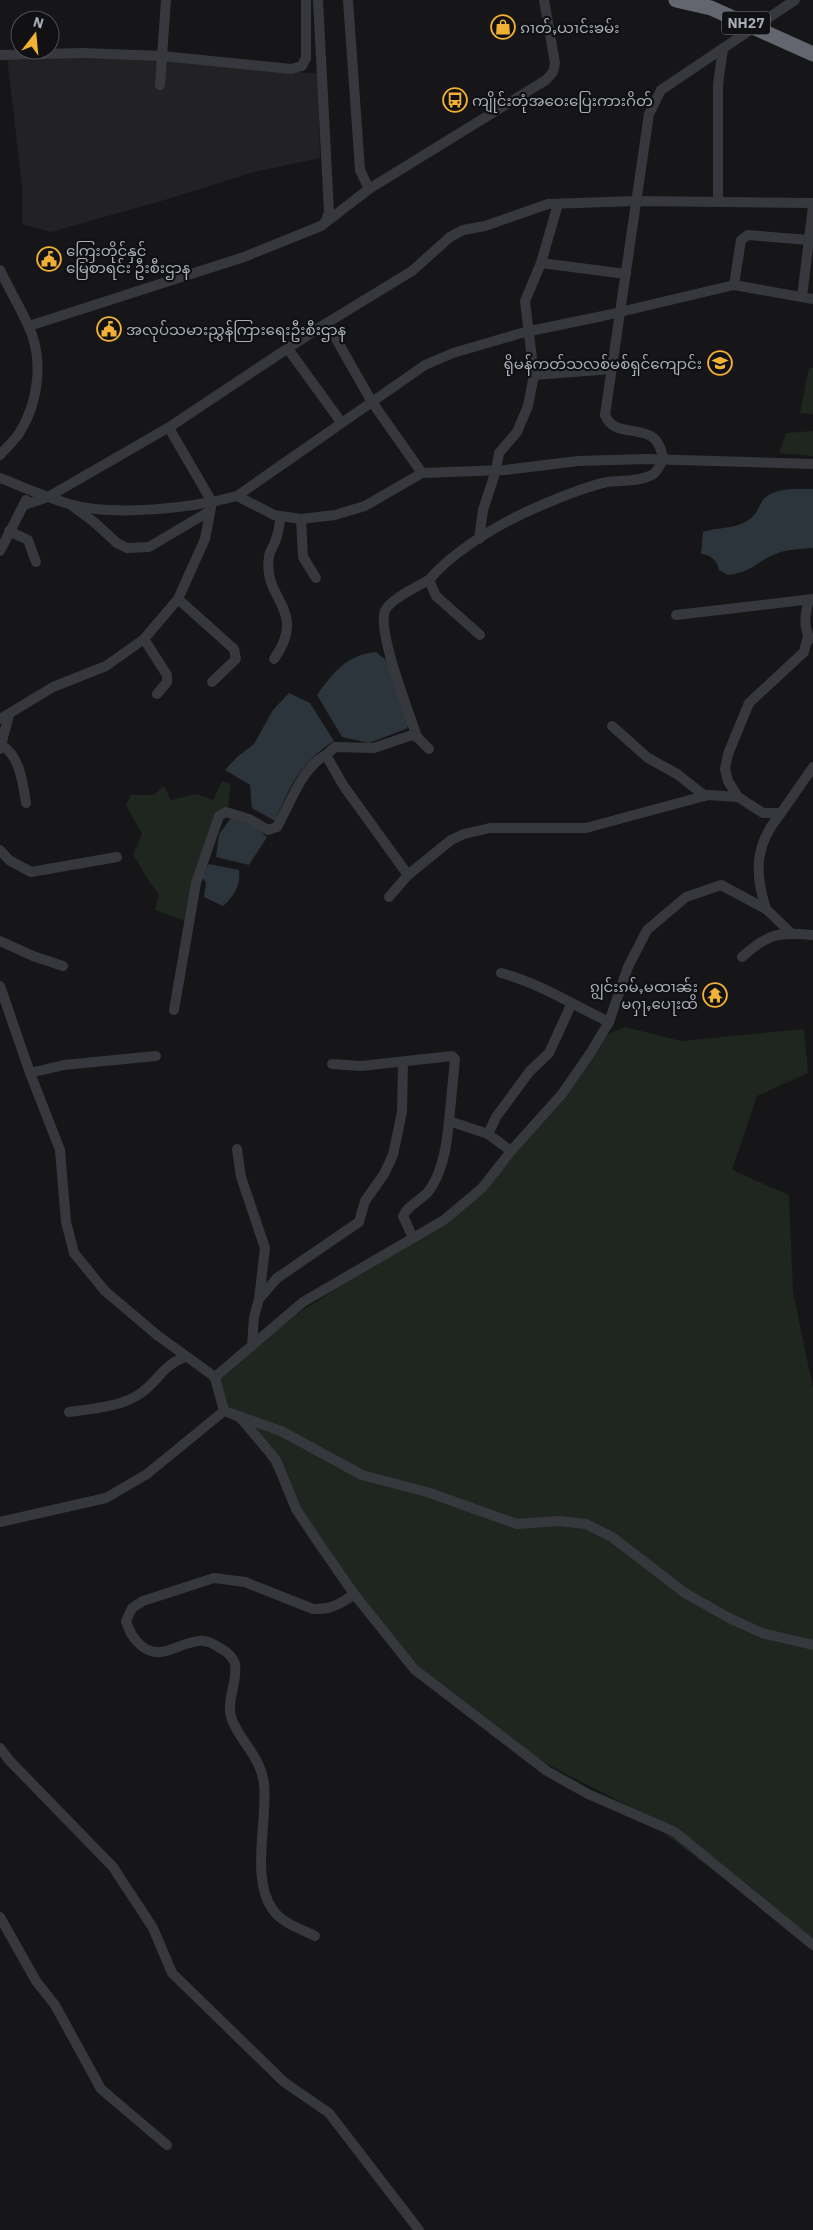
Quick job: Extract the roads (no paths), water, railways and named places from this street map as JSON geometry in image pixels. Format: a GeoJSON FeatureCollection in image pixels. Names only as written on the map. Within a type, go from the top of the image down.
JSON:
{"type":"FeatureCollection","features":[{"type":"Feature","properties":{"kind":"highway","name":"NH27"},"geometry":{"type":"LineString","coordinates":[[676,0],[713,3],[755,27],[813,54]]}},
{"type":"Feature","properties":{"kind":"street"},"geometry":{"type":"LineString","coordinates":[[160,85],[166,0]]}},
{"type":"Feature","properties":{"kind":"street"},"geometry":{"type":"LineString","coordinates":[[348,0],[360,170],[369,189]]}},
{"type":"Feature","properties":{"kind":"street"},"geometry":{"type":"LineString","coordinates":[[29,326],[244,257],[321,226],[326,220],[369,189],[546,80],[553,72],[554,63],[544,0]]}},
{"type":"Feature","properties":{"kind":"street"},"geometry":{"type":"LineString","coordinates":[[417,737],[389,650],[384,623],[385,610],[392,602],[429,580],[446,561],[479,539],[540,506],[580,490],[608,482],[634,480],[653,474],[663,460],[662,446],[654,436],[640,431],[615,427],[608,422],[605,414],[618,312],[626,274],[649,114],[660,90],[795,0]]}},
{"type":"Feature","properties":{"kind":"street"},"geometry":{"type":"LineString","coordinates":[[0,55],[84,54],[162,56],[283,69],[298,68],[306,58],[306,4],[318,4],[329,212],[326,220]]}},
{"type":"Feature","properties":{"kind":"street"},"geometry":{"type":"LineString","coordinates":[[718,202],[718,85],[724,48]]}},
{"type":"Feature","properties":{"kind":"street"},"geometry":{"type":"LineString","coordinates":[[24,505],[48,496],[169,428],[327,323],[412,271],[450,236],[463,230],[485,226],[548,204],[637,200],[813,204],[810,246],[802,297]]}},
{"type":"Feature","properties":{"kind":"street"},"geometry":{"type":"LineString","coordinates":[[479,539],[483,510],[496,470],[499,453],[517,432],[528,406],[534,375],[525,301],[527,291],[541,263],[558,204]]}},
{"type":"Feature","properties":{"kind":"street"},"geometry":{"type":"LineString","coordinates":[[734,285],[741,240],[748,235],[810,246]]}},
{"type":"Feature","properties":{"kind":"street"},"geometry":{"type":"LineString","coordinates":[[541,263],[626,274]]}},
{"type":"Feature","properties":{"kind":"street"},"geometry":{"type":"LineString","coordinates":[[0,270],[29,326],[36,346],[36,399],[19,434],[0,455]]}},
{"type":"Feature","properties":{"kind":"street"},"geometry":{"type":"LineString","coordinates":[[0,478],[69,504],[94,522],[117,543],[127,548],[149,547],[211,507],[237,496],[425,365],[452,353],[529,331],[734,285],[813,299]]}},
{"type":"Feature","properties":{"kind":"street"},"geometry":{"type":"LineString","coordinates":[[327,323],[372,402],[422,473]]}},
{"type":"Feature","properties":{"kind":"street"},"geometry":{"type":"LineString","coordinates":[[288,349],[341,422]]}},
{"type":"Feature","properties":{"kind":"street"},"geometry":{"type":"LineString","coordinates":[[534,375],[612,369]]}},
{"type":"Feature","properties":{"kind":"street"},"geometry":{"type":"LineString","coordinates":[[26,803],[23,786],[13,756],[8,749],[0,747],[4,717],[52,687],[106,666],[144,639],[178,599],[205,539],[211,507],[169,428]]}},
{"type":"Feature","properties":{"kind":"street"},"geometry":{"type":"LineString","coordinates":[[237,496],[274,515],[301,520],[335,515],[365,506],[422,473],[496,470],[578,460],[813,464]]}},
{"type":"Feature","properties":{"kind":"street"},"geometry":{"type":"LineString","coordinates":[[0,551],[30,490]]}},
{"type":"Feature","properties":{"kind":"street"},"geometry":{"type":"LineString","coordinates":[[69,504],[129,510],[211,507]]}},
{"type":"Feature","properties":{"kind":"street"},"geometry":{"type":"LineString","coordinates":[[274,660],[288,634],[286,612],[270,577],[268,557],[276,539],[281,516]]}},
{"type":"Feature","properties":{"kind":"street"},"geometry":{"type":"LineString","coordinates":[[301,520],[303,557],[316,578]]}},
{"type":"Feature","properties":{"kind":"street"},"geometry":{"type":"LineString","coordinates":[[9,531],[28,540],[36,562]]}},
{"type":"Feature","properties":{"kind":"street"},"geometry":{"type":"LineString","coordinates":[[429,580],[436,596],[480,635]]}},
{"type":"Feature","properties":{"kind":"street"},"geometry":{"type":"LineString","coordinates":[[178,599],[234,649],[236,659],[212,682]]}},
{"type":"Feature","properties":{"kind":"street"},"geometry":{"type":"LineString","coordinates":[[676,615],[811,600]]}},
{"type":"Feature","properties":{"kind":"street"},"geometry":{"type":"LineString","coordinates":[[781,813],[763,813],[738,797],[728,782],[724,770],[742,717],[749,703],[804,652],[811,640],[804,615],[811,600]]}},
{"type":"Feature","properties":{"kind":"street"},"geometry":{"type":"LineString","coordinates":[[144,639],[166,675],[167,682],[157,694]]}},
{"type":"Feature","properties":{"kind":"street"},"geometry":{"type":"LineString","coordinates":[[612,726],[648,758],[678,774],[705,796]]}},
{"type":"Feature","properties":{"kind":"street"},"geometry":{"type":"LineString","coordinates":[[174,1010],[196,884],[219,816],[226,812],[249,819],[268,830],[277,827],[308,771],[316,760],[326,755],[335,747],[374,748],[412,735],[429,748]]}},
{"type":"Feature","properties":{"kind":"street"},"geometry":{"type":"LineString","coordinates":[[326,755],[343,786],[408,875]]}},
{"type":"Feature","properties":{"kind":"street"},"geometry":{"type":"LineString","coordinates":[[766,908],[760,889],[759,858],[763,839],[813,767]]}},
{"type":"Feature","properties":{"kind":"street"},"geometry":{"type":"LineString","coordinates":[[389,897],[408,875],[450,840],[464,834],[490,828],[586,828],[705,796],[738,797]]}},
{"type":"Feature","properties":{"kind":"street"},"geometry":{"type":"LineString","coordinates":[[0,850],[10,860],[31,872],[117,857]]}},
{"type":"Feature","properties":{"kind":"street"},"geometry":{"type":"LineString","coordinates":[[214,1377],[303,1302],[444,1220],[482,1188],[511,1151],[562,1094],[609,1022],[628,967],[647,930],[686,897],[721,885],[766,908],[791,934]]}},
{"type":"Feature","properties":{"kind":"street"},"geometry":{"type":"LineString","coordinates":[[742,957],[760,941],[781,933],[813,935]]}},
{"type":"Feature","properties":{"kind":"street"},"geometry":{"type":"LineString","coordinates":[[0,941],[63,966]]}},
{"type":"Feature","properties":{"kind":"street"},"geometry":{"type":"LineString","coordinates":[[501,973],[526,979],[571,1005],[609,1022]]}},
{"type":"Feature","properties":{"kind":"street"},"geometry":{"type":"LineString","coordinates":[[0,986],[30,1073],[60,1150],[66,1222],[74,1253],[105,1291],[185,1357],[214,1377],[224,1411]]}},
{"type":"Feature","properties":{"kind":"street"},"geometry":{"type":"LineString","coordinates":[[488,1134],[496,1117],[530,1071],[549,1053],[571,1005]]}},
{"type":"Feature","properties":{"kind":"street"},"geometry":{"type":"LineString","coordinates":[[332,1064],[361,1066],[449,1055],[455,1059],[447,1142],[436,1181],[427,1193],[403,1216],[414,1238]]}},
{"type":"Feature","properties":{"kind":"street"},"geometry":{"type":"LineString","coordinates":[[30,1073],[64,1065],[156,1056]]}},
{"type":"Feature","properties":{"kind":"street"},"geometry":{"type":"LineString","coordinates":[[259,1299],[277,1278],[359,1222],[365,1201],[384,1174],[393,1155],[402,1112],[404,1062]]}},
{"type":"Feature","properties":{"kind":"street"},"geometry":{"type":"LineString","coordinates":[[449,1121],[488,1134],[511,1151]]}},
{"type":"Feature","properties":{"kind":"street"},"geometry":{"type":"LineString","coordinates":[[237,1149],[241,1177],[265,1248],[259,1299],[254,1317],[252,1346]]}},
{"type":"Feature","properties":{"kind":"street"},"geometry":{"type":"LineString","coordinates":[[69,1412],[130,1400],[142,1393],[168,1364],[185,1357]]}},
{"type":"Feature","properties":{"kind":"street"},"geometry":{"type":"LineString","coordinates":[[224,1411],[281,1431],[362,1474],[427,1492],[517,1524],[559,1520],[586,1524],[612,1537],[685,1593],[729,1618],[762,1633],[813,1645]]}},
{"type":"Feature","properties":{"kind":"street"},"geometry":{"type":"LineString","coordinates":[[0,1522],[106,1498],[147,1474],[224,1411]]}},
{"type":"Feature","properties":{"kind":"street"},"geometry":{"type":"LineString","coordinates":[[239,1416],[276,1460],[296,1509],[354,1594],[414,1669],[539,1765],[588,1794],[675,1832],[813,1945]]}},
{"type":"Feature","properties":{"kind":"street"},"geometry":{"type":"LineString","coordinates":[[314,1936],[288,1923],[273,1912],[268,1902],[261,1866],[264,1782],[259,1761],[244,1742],[232,1720],[229,1708],[235,1666],[233,1658],[223,1649],[200,1641],[164,1652],[144,1648],[135,1641],[126,1620],[132,1608],[143,1601],[214,1578],[245,1582],[313,1608],[324,1610],[342,1603],[354,1594]]}},
{"type":"Feature","properties":{"kind":"street"},"geometry":{"type":"LineString","coordinates":[[0,1748],[8,1760],[113,1867],[153,1928],[172,1973],[284,2082],[329,2113],[419,2230]]}},
{"type":"Feature","properties":{"kind":"street"},"geometry":{"type":"LineString","coordinates":[[0,1917],[36,1981],[55,2005],[101,2089],[167,2145]]}},
{"type":"Feature","properties":{"kind":"place","name":"ၵၢတ်ႇယၢင်းၶမ်း"},"geometry":{"type":"Point","coordinates":[503,27]}},
{"type":"Feature","properties":{"kind":"place","name":"ကျိုင်းတုံအဝေးပြေးကားဂိတ်"},"geometry":{"type":"Point","coordinates":[455,100]}},
{"type":"Feature","properties":{"kind":"place","name":"ကြေးတိုင်နှင့် မြေစာရင်း ဦးစီးဌာန"},"geometry":{"type":"Point","coordinates":[49,259]}},
{"type":"Feature","properties":{"kind":"place","name":"အလုပ်သမားညွှန်ကြားရေးဦးစီးဌာန"},"geometry":{"type":"Point","coordinates":[109,329]}},
{"type":"Feature","properties":{"kind":"place","name":"ရိုမန်ကတ်သလစ်မစ်ရှင်ကျောင်း"},"geometry":{"type":"Point","coordinates":[720,363]}},
{"type":"Feature","properties":{"kind":"place","name":"ၵျွင်းၵမ်ႇမထၢၼ်း မႁႃႇပေႃးထိ"},"geometry":{"type":"Point","coordinates":[715,995]}}]}
